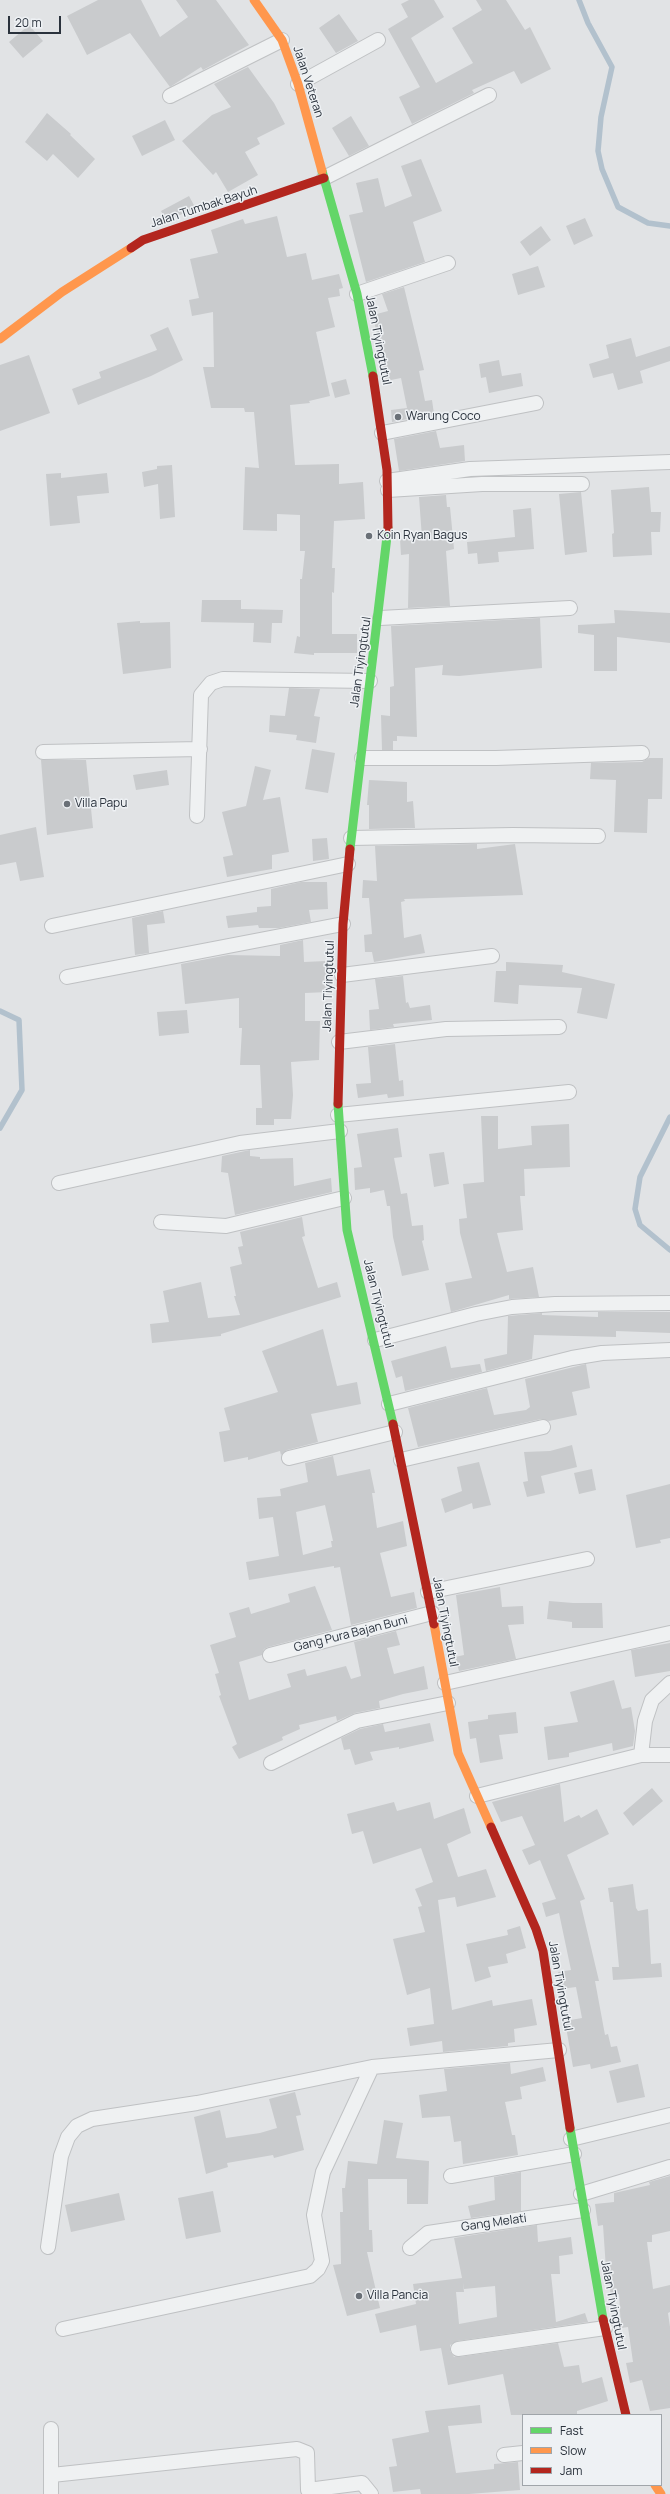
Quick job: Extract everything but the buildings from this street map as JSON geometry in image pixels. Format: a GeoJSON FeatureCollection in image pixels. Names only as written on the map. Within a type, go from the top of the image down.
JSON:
{"type":"FeatureCollection","features":[{"type":"Feature","properties":{"kind":"street","name":"Jalan Veteran"},"geometry":{"type":"LineString","coordinates":[[254,0],[282,40],[298,84],[324,178]]}},
{"type":"Feature","properties":{"kind":"street"},"geometry":{"type":"LineString","coordinates":[[170,96],[282,40]]}},
{"type":"Feature","properties":{"kind":"street"},"geometry":{"type":"LineString","coordinates":[[298,84],[378,40]]}},
{"type":"Feature","properties":{"kind":"street"},"geometry":{"type":"LineString","coordinates":[[324,178],[489,95]]}},
{"type":"Feature","properties":{"kind":"street","name":"Jalan Tiyingtutul"},"geometry":{"type":"LineString","coordinates":[[324,178],[357,294],[382,433],[388,486],[386,558],[380,618],[370,681],[362,758],[351,838],[343,924],[338,1115],[347,1230],[375,1340],[401,1460],[428,1592],[458,1753],[536,1929],[548,1975],[571,2139],[583,2210],[605,2328],[626,2414]]}},
{"type":"Feature","properties":{"kind":"street","name":"Jalan Tumbak Bayuh"},"geometry":{"type":"LineString","coordinates":[[0,339],[62,292],[143,240],[324,178]]}},
{"type":"Feature","properties":{"kind":"street"},"geometry":{"type":"LineString","coordinates":[[357,294],[448,263]]}},
{"type":"Feature","properties":{"kind":"street"},"geometry":{"type":"LineString","coordinates":[[382,433],[536,403]]}},
{"type":"Feature","properties":{"kind":"street"},"geometry":{"type":"LineString","coordinates":[[388,486],[470,469],[670,462]]}},
{"type":"Feature","properties":{"kind":"street"},"geometry":{"type":"LineString","coordinates":[[388,486],[582,484]]}},
{"type":"Feature","properties":{"kind":"street"},"geometry":{"type":"LineString","coordinates":[[380,618],[570,608]]}},
{"type":"Feature","properties":{"kind":"street"},"geometry":{"type":"LineString","coordinates":[[196,816],[200,749],[201,695],[207,687],[216,680],[370,681]]}},
{"type":"Feature","properties":{"kind":"street"},"geometry":{"type":"LineString","coordinates":[[43,752],[200,749]]}},
{"type":"Feature","properties":{"kind":"street"},"geometry":{"type":"LineString","coordinates":[[362,758],[496,758],[642,753]]}},
{"type":"Feature","properties":{"kind":"street"},"geometry":{"type":"LineString","coordinates":[[351,838],[513,834],[598,836]]}},
{"type":"Feature","properties":{"kind":"street"},"geometry":{"type":"LineString","coordinates":[[52,926],[348,864]]}},
{"type":"Feature","properties":{"kind":"street"},"geometry":{"type":"LineString","coordinates":[[67,977],[343,924]]}},
{"type":"Feature","properties":{"kind":"street"},"geometry":{"type":"LineString","coordinates":[[342,975],[492,956]]}},
{"type":"Feature","properties":{"kind":"street"},"geometry":{"type":"LineString","coordinates":[[339,1042],[446,1029],[559,1027]]}},
{"type":"Feature","properties":{"kind":"street"},"geometry":{"type":"LineString","coordinates":[[338,1115],[569,1092]]}},
{"type":"Feature","properties":{"kind":"street"},"geometry":{"type":"LineString","coordinates":[[59,1183],[240,1143],[340,1131]]}},
{"type":"Feature","properties":{"kind":"street"},"geometry":{"type":"LineString","coordinates":[[161,1222],[226,1226],[344,1198]]}},
{"type":"Feature","properties":{"kind":"street"},"geometry":{"type":"LineString","coordinates":[[375,1340],[476,1314],[512,1307],[555,1304],[670,1303]]}},
{"type":"Feature","properties":{"kind":"street"},"geometry":{"type":"LineString","coordinates":[[388,1404],[572,1358],[602,1353],[670,1350]]}},
{"type":"Feature","properties":{"kind":"street"},"geometry":{"type":"LineString","coordinates":[[401,1460],[543,1427]]}},
{"type":"Feature","properties":{"kind":"street"},"geometry":{"type":"LineString","coordinates":[[289,1458],[395,1432]]}},
{"type":"Feature","properties":{"kind":"street"},"geometry":{"type":"LineString","coordinates":[[428,1592],[587,1559]]}},
{"type":"Feature","properties":{"kind":"street","name":"Gang Pura Bajan Buni"},"geometry":{"type":"LineString","coordinates":[[270,1655],[432,1613]]}},
{"type":"Feature","properties":{"kind":"street"},"geometry":{"type":"LineString","coordinates":[[445,1683],[670,1633]]}},
{"type":"Feature","properties":{"kind":"street"},"geometry":{"type":"LineString","coordinates":[[641,1755],[645,1721],[652,1700],[670,1683]]}},
{"type":"Feature","properties":{"kind":"street"},"geometry":{"type":"LineString","coordinates":[[272,1763],[357,1721],[448,1703]]}},
{"type":"Feature","properties":{"kind":"street"},"geometry":{"type":"LineString","coordinates":[[477,1796],[641,1755],[670,1755]]}},
{"type":"Feature","properties":{"kind":"street"},"geometry":{"type":"LineString","coordinates":[[48,2247],[61,2156],[68,2137],[77,2126],[92,2119],[197,2103],[372,2067],[558,2050]]}},
{"type":"Feature","properties":{"kind":"street"},"geometry":{"type":"LineString","coordinates":[[63,2329],[310,2276],[318,2269],[322,2261],[314,2215],[323,2172],[372,2067]]}},
{"type":"Feature","properties":{"kind":"street"},"geometry":{"type":"LineString","coordinates":[[571,2139],[670,2115]]}},
{"type":"Feature","properties":{"kind":"street"},"geometry":{"type":"LineString","coordinates":[[451,2176],[574,2154]]}},
{"type":"Feature","properties":{"kind":"street"},"geometry":{"type":"LineString","coordinates":[[581,2194],[670,2167]]}},
{"type":"Feature","properties":{"kind":"street","name":"Gang Melati"},"geometry":{"type":"LineString","coordinates":[[410,2248],[428,2233],[583,2210]]}},
{"type":"Feature","properties":{"kind":"street"},"geometry":{"type":"LineString","coordinates":[[458,2349],[605,2328]]}},
{"type":"Feature","properties":{"kind":"street"},"geometry":{"type":"LineString","coordinates":[[51,2429],[51,2494]]}},
{"type":"Feature","properties":{"kind":"street"},"geometry":{"type":"LineString","coordinates":[[52,2475],[297,2449],[306,2453],[308,2490],[362,2483],[371,2494]]}},
{"type":"Feature","properties":{"kind":"street"},"geometry":{"type":"LineString","coordinates":[[504,2455],[522,2453]]}},
{"type":"Feature","properties":{"kind":"street"},"geometry":{"type":"LineString","coordinates":[[655,2486],[661,2494]]}},
{"type":"Feature","properties":{"kind":"waterway"},"geometry":{"type":"LineString","coordinates":[[579,0],[588,23],[612,67],[601,117],[598,151],[602,169],[618,207],[648,223],[670,226]]}},
{"type":"Feature","properties":{"kind":"waterway"},"geometry":{"type":"LineString","coordinates":[[0,1011],[19,1020],[22,1090],[0,1128]]}},
{"type":"Feature","properties":{"kind":"waterway"},"geometry":{"type":"LineString","coordinates":[[670,1117],[640,1177],[635,1209],[640,1225],[670,1250]]}},
{"type":"Feature","properties":{"kind":"traffic: fast"},"geometry":{"type":"LineString","coordinates":[[322,171],[357,294],[373,376]]}},
{"type":"Feature","properties":{"kind":"traffic: fast"},"geometry":{"type":"LineString","coordinates":[[350,849],[388,528]]}},
{"type":"Feature","properties":{"kind":"traffic: fast"},"geometry":{"type":"LineString","coordinates":[[338,1104],[347,1230],[393,1424]]}},
{"type":"Feature","properties":{"kind":"traffic: fast"},"geometry":{"type":"LineString","coordinates":[[570,2128],[603,2319]]}},
{"type":"Feature","properties":{"kind":"traffic: slow"},"geometry":{"type":"LineString","coordinates":[[254,0],[282,40],[298,84],[322,171]]}},
{"type":"Feature","properties":{"kind":"traffic: slow"},"geometry":{"type":"LineString","coordinates":[[0,339],[62,292],[131,248]]}},
{"type":"Feature","properties":{"kind":"traffic: slow"},"geometry":{"type":"LineString","coordinates":[[434,1624],[458,1753],[491,1827]]}},
{"type":"Feature","properties":{"kind":"traffic: slow"},"geometry":{"type":"LineString","coordinates":[[656,2486],[661,2494]]}},
{"type":"Feature","properties":{"kind":"traffic: jam"},"geometry":{"type":"LineString","coordinates":[[131,248],[143,240],[324,178]]}},
{"type":"Feature","properties":{"kind":"traffic: jam"},"geometry":{"type":"LineString","coordinates":[[373,376],[387,470],[388,528]]}},
{"type":"Feature","properties":{"kind":"traffic: jam"},"geometry":{"type":"LineString","coordinates":[[338,1104],[343,924],[350,849]]}},
{"type":"Feature","properties":{"kind":"traffic: jam"},"geometry":{"type":"LineString","coordinates":[[393,1424],[434,1624]]}},
{"type":"Feature","properties":{"kind":"traffic: jam"},"geometry":{"type":"LineString","coordinates":[[491,1827],[536,1929],[543,1951],[570,2128]]}},
{"type":"Feature","properties":{"kind":"traffic: jam"},"geometry":{"type":"LineString","coordinates":[[603,2319],[626,2414]]}},
{"type":"Feature","properties":{"kind":"place","name":"Warung Coco"},"geometry":{"type":"Point","coordinates":[398,417]}},
{"type":"Feature","properties":{"kind":"place","name":"Koin Ryan Bagus"},"geometry":{"type":"Point","coordinates":[369,536]}},
{"type":"Feature","properties":{"kind":"place","name":"Villa Papu"},"geometry":{"type":"Point","coordinates":[67,804]}},
{"type":"Feature","properties":{"kind":"place","name":"Villa Pancia"},"geometry":{"type":"Point","coordinates":[359,2296]}}]}
